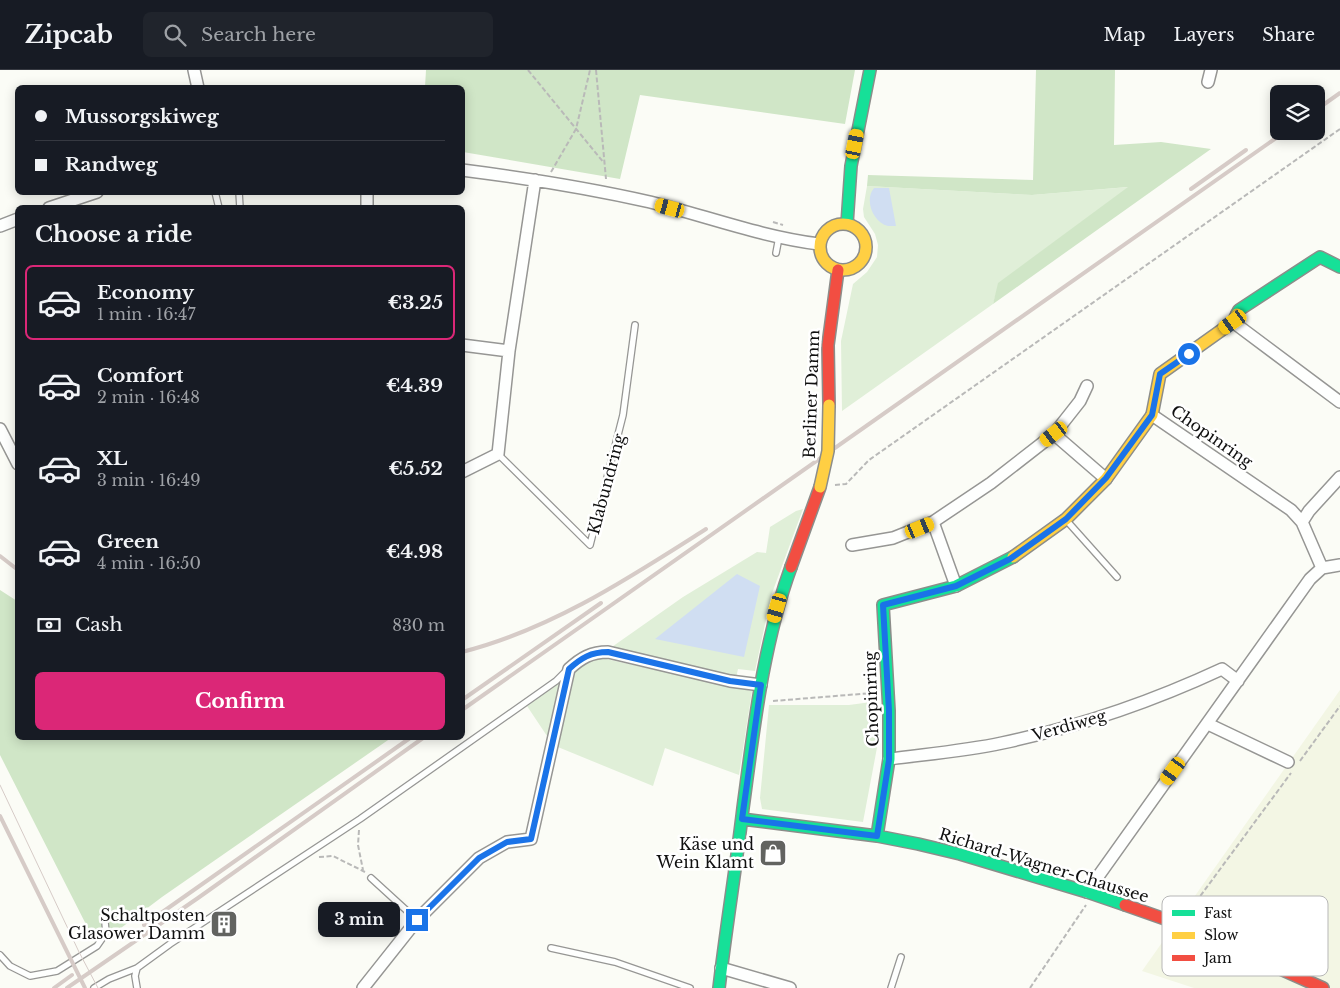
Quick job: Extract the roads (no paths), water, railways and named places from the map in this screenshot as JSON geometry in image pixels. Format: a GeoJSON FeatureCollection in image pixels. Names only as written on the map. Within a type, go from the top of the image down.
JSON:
{"type":"FeatureCollection","features":[{"type":"Feature","properties":{"kind":"street"},"geometry":{"type":"LineString","coordinates":[[194,70],[197,85]]}},
{"type":"Feature","properties":{"kind":"street"},"geometry":{"type":"LineString","coordinates":[[847,224],[855,144],[870,70]]}},
{"type":"Feature","properties":{"kind":"street"},"geometry":{"type":"LineString","coordinates":[[1208,82],[1211,70]]}},
{"type":"Feature","properties":{"kind":"street"},"geometry":{"type":"LineString","coordinates":[[465,170],[535,180],[650,203],[779,237],[819,244]]}},
{"type":"Feature","properties":{"kind":"street"},"geometry":{"type":"LineString","coordinates":[[465,470],[498,454],[509,351],[535,180]]}},
{"type":"Feature","properties":{"kind":"street"},"geometry":{"type":"LineString","coordinates":[[70,204],[90,195]]}},
{"type":"Feature","properties":{"kind":"street"},"geometry":{"type":"LineString","coordinates":[[0,226],[15,220]]}},
{"type":"Feature","properties":{"kind":"street"},"geometry":{"type":"LineString","coordinates":[[840,223],[847,224],[859,230],[865,240],[865,256],[854,268],[838,270],[825,262],[819,250],[819,244],[821,237],[829,228],[840,223]]}},
{"type":"Feature","properties":{"kind":"street"},"geometry":{"type":"LineString","coordinates":[[1152,415],[1160,374],[1233,322],[1240,310],[1320,257],[1340,267]]}},
{"type":"Feature","properties":{"kind":"street","name":"Berliner Damm"},"geometry":{"type":"LineString","coordinates":[[719,988],[731,889],[761,685],[773,623],[782,592],[820,487],[828,451],[828,345],[838,270]]}},
{"type":"Feature","properties":{"kind":"street"},"geometry":{"type":"LineString","coordinates":[[1233,322],[1340,402]]}},
{"type":"Feature","properties":{"kind":"street"},"geometry":{"type":"LineString","coordinates":[[465,344],[509,351]]}},
{"type":"Feature","properties":{"kind":"street"},"geometry":{"type":"LineString","coordinates":[[852,545],[893,538],[933,522],[992,483],[1054,434],[1080,401],[1087,386]]}},
{"type":"Feature","properties":{"kind":"street","name":"Chopinring"},"geometry":{"type":"LineString","coordinates":[[877,836],[889,760],[888,692],[883,605],[956,586],[1010,559],[1066,519],[1106,478],[1152,415],[1291,510],[1302,522],[1322,568]]}},
{"type":"Feature","properties":{"kind":"street"},"geometry":{"type":"LineString","coordinates":[[0,429],[15,458]]}},
{"type":"Feature","properties":{"kind":"street"},"geometry":{"type":"LineString","coordinates":[[1054,434],[1106,478]]}},
{"type":"Feature","properties":{"kind":"street"},"geometry":{"type":"LineString","coordinates":[[1302,522],[1309,511],[1340,477]]}},
{"type":"Feature","properties":{"kind":"street"},"geometry":{"type":"LineString","coordinates":[[933,522],[956,586]]}},
{"type":"Feature","properties":{"kind":"street"},"geometry":{"type":"LineString","coordinates":[[1090,894],[1272,629],[1310,579],[1322,568],[1340,565]]}},
{"type":"Feature","properties":{"kind":"street"},"geometry":{"type":"LineString","coordinates":[[363,988],[417,920],[479,858],[507,842],[531,839],[569,669],[582,658],[597,652],[608,652],[730,681],[761,685]]}},
{"type":"Feature","properties":{"kind":"street","name":"Verdiweg"},"geometry":{"type":"LineString","coordinates":[[889,760],[1000,744],[1065,728],[1184,687],[1222,669],[1238,681]]}},
{"type":"Feature","properties":{"kind":"street"},"geometry":{"type":"LineString","coordinates":[[1208,724],[1288,762]]}},
{"type":"Feature","properties":{"kind":"street","name":"Richard-Wagner-Chaussee"},"geometry":{"type":"LineString","coordinates":[[742,819],[877,836],[960,854],[1162,918]]}},
{"type":"Feature","properties":{"kind":"street"},"geometry":{"type":"LineString","coordinates":[[721,968],[790,988]]}},
{"type":"Feature","properties":{"kind":"street","name":"Richard-Wagner-Chaussee"},"geometry":{"type":"LineString","coordinates":[[1296,976],[1323,988]]}},
{"type":"Feature","properties":{"kind":"lane"},"geometry":{"type":"LineString","coordinates":[[776,253],[779,237]]}},
{"type":"Feature","properties":{"kind":"lane","name":"Klabundring"},"geometry":{"type":"LineString","coordinates":[[498,454],[590,545],[623,416],[635,325]]}},
{"type":"Feature","properties":{"kind":"lane"},"geometry":{"type":"LineString","coordinates":[[1066,519],[1117,577]]}},
{"type":"Feature","properties":{"kind":"lane"},"geometry":{"type":"LineString","coordinates":[[94,988],[108,979],[137,968],[170,944],[302,858],[334,834],[360,819],[569,669]]}},
{"type":"Feature","properties":{"kind":"lane"},"geometry":{"type":"LineString","coordinates":[[371,878],[417,920]]}},
{"type":"Feature","properties":{"kind":"lane"},"geometry":{"type":"LineString","coordinates":[[0,955],[10,966],[30,976],[57,972],[97,946],[106,933],[104,911]]}},
{"type":"Feature","properties":{"kind":"lane"},"geometry":{"type":"LineString","coordinates":[[551,948],[615,962],[690,988]]}},
{"type":"Feature","properties":{"kind":"lane"},"geometry":{"type":"LineString","coordinates":[[891,988],[901,957]]}},
{"type":"Feature","properties":{"kind":"lane"},"geometry":{"type":"LineString","coordinates":[[137,968],[137,988]]}},
{"type":"Feature","properties":{"kind":"water"},"geometry":{"type":"Polygon","coordinates":[[[874,188],[889,188],[896,226],[883,224],[874,215],[870,198],[874,188]]]}},
{"type":"Feature","properties":{"kind":"water"},"geometry":{"type":"Polygon","coordinates":[[[737,574],[760,586],[744,657],[655,639],[737,574]]]}},
{"type":"Feature","properties":{"kind":"tram line"},"geometry":{"type":"LineString","coordinates":[[0,785],[98,988]]}},
{"type":"Feature","properties":{"kind":"railway"},"geometry":{"type":"LineString","coordinates":[[1325,104],[1340,93]]}},
{"type":"Feature","properties":{"kind":"railway"},"geometry":{"type":"LineString","coordinates":[[465,708],[1273,140]]}},
{"type":"Feature","properties":{"kind":"railway"},"geometry":{"type":"LineString","coordinates":[[1191,189],[1246,150]]}},
{"type":"Feature","properties":{"kind":"railway"},"geometry":{"type":"LineString","coordinates":[[465,651],[527,630],[558,616],[648,566],[706,529]]}},
{"type":"Feature","properties":{"kind":"railway"},"geometry":{"type":"LineString","coordinates":[[0,556],[15,568]]}},
{"type":"Feature","properties":{"kind":"railway"},"geometry":{"type":"LineString","coordinates":[[465,698],[601,603]]}},
{"type":"Feature","properties":{"kind":"railway"},"geometry":{"type":"LineString","coordinates":[[144,925],[407,740]]}},
{"type":"Feature","properties":{"kind":"railway"},"geometry":{"type":"LineString","coordinates":[[67,988],[198,898],[420,740]]}},
{"type":"Feature","properties":{"kind":"railway"},"geometry":{"type":"LineString","coordinates":[[0,816],[85,988]]}},
{"type":"Feature","properties":{"kind":"railway"},"geometry":{"type":"LineString","coordinates":[[54,988],[72,975]]}},
{"type":"Feature","properties":{"kind":"place","name":"Käse und Wein Klamt"},"geometry":{"type":"Point","coordinates":[773,853]}},
{"type":"Feature","properties":{"kind":"place","name":"Schaltposten Glasower Damm"},"geometry":{"type":"Point","coordinates":[224,924]}}]}
